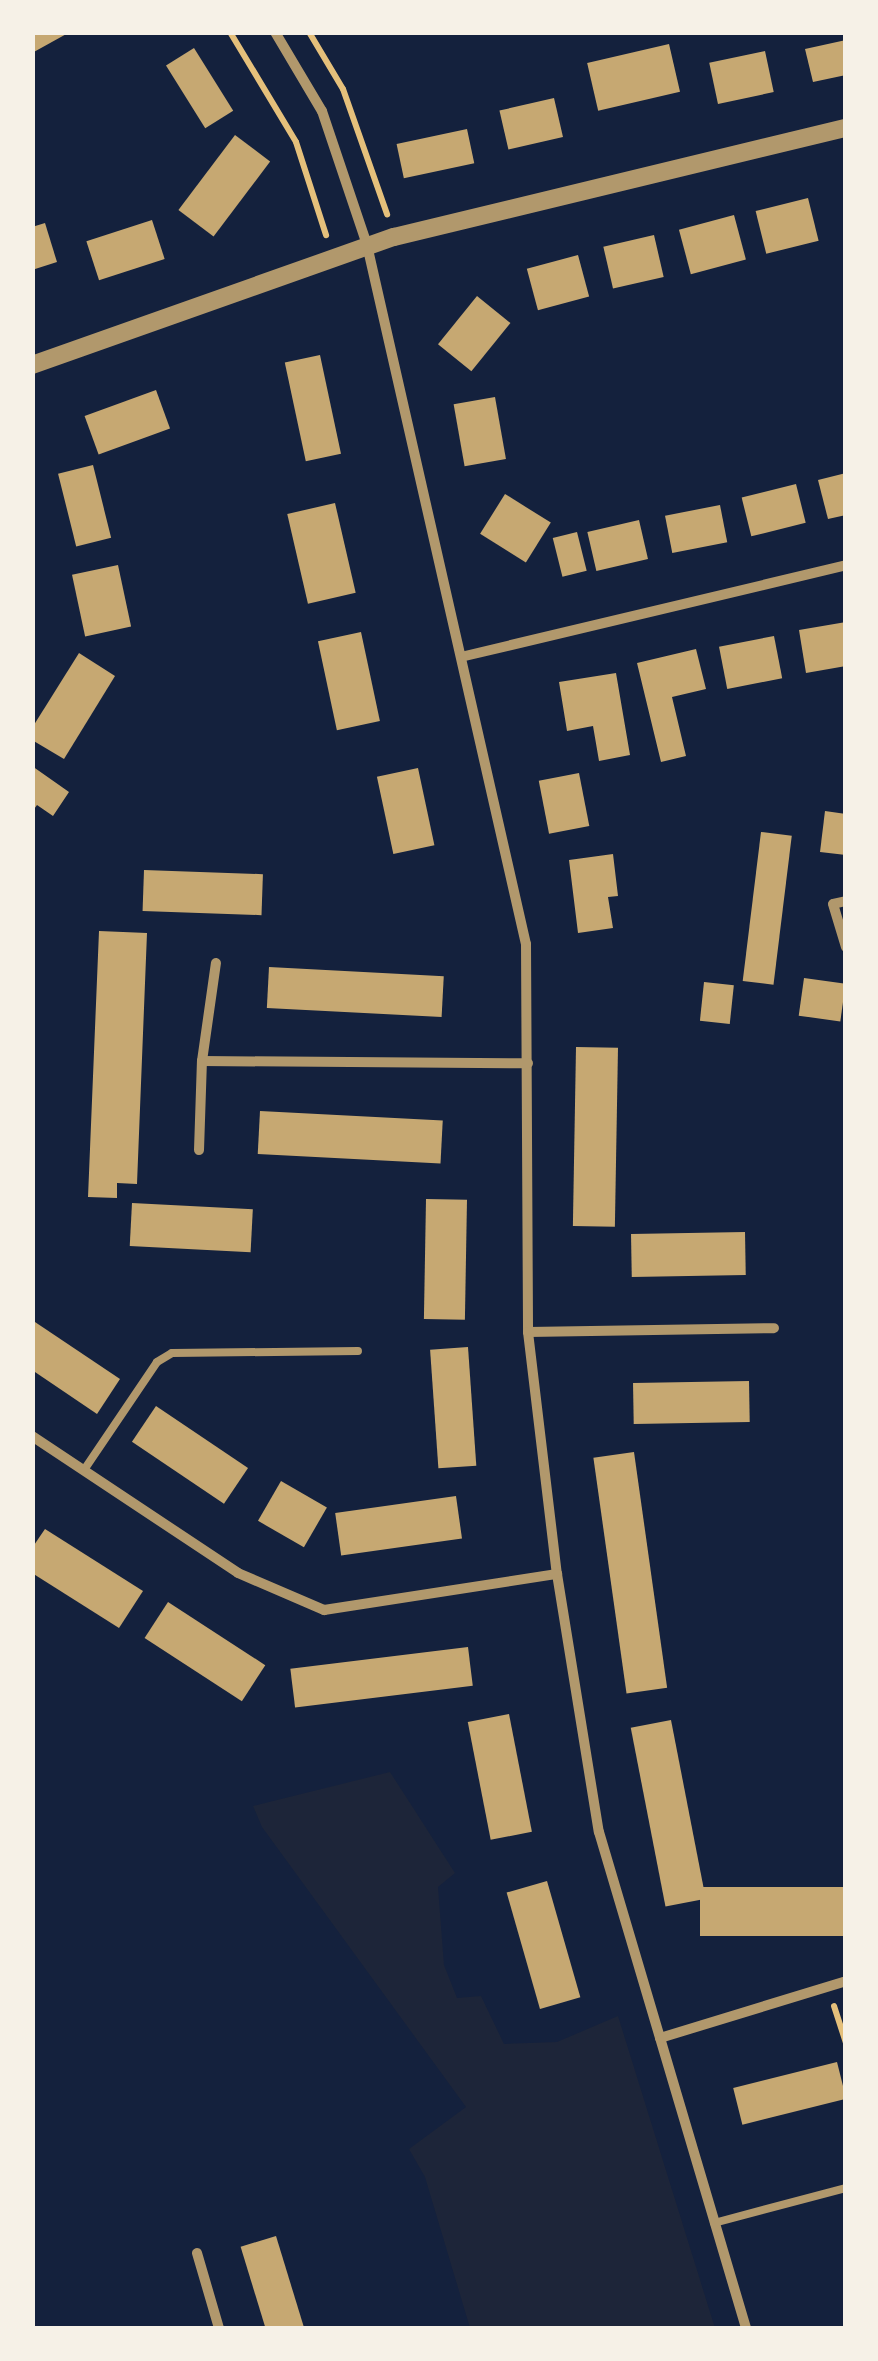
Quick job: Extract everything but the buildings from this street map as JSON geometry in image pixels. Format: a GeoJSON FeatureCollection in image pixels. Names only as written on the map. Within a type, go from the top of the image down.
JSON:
{"type":"FeatureCollection","features":[{"type":"Feature","properties":{"kind":"street"},"geometry":{"type":"LineString","coordinates":[[275,32],[322,110],[368,245],[465,656],[526,944],[528,1332],[557,1574],[599,1832],[746,2328]]}},
{"type":"Feature","properties":{"kind":"street"},"geometry":{"type":"LineString","coordinates":[[32,365],[394,237],[846,128]]}},
{"type":"Feature","properties":{"kind":"street"},"geometry":{"type":"LineString","coordinates":[[465,656],[846,565]]}},
{"type":"Feature","properties":{"kind":"street"},"geometry":{"type":"LineString","coordinates":[[846,902],[833,904],[846,947]]}},
{"type":"Feature","properties":{"kind":"street"},"geometry":{"type":"LineString","coordinates":[[199,1150],[202,1061],[216,963]]}},
{"type":"Feature","properties":{"kind":"street"},"geometry":{"type":"LineString","coordinates":[[202,1061],[528,1063]]}},
{"type":"Feature","properties":{"kind":"street"},"geometry":{"type":"LineString","coordinates":[[528,1332],[774,1328]]}},
{"type":"Feature","properties":{"kind":"street"},"geometry":{"type":"LineString","coordinates":[[32,1436],[238,1574],[324,1610],[557,1574]]}},
{"type":"Feature","properties":{"kind":"street"},"geometry":{"type":"LineString","coordinates":[[660,2038],[846,1980]]}},
{"type":"Feature","properties":{"kind":"street"},"geometry":{"type":"LineString","coordinates":[[197,2253],[218,2328]]}},
{"type":"Feature","properties":{"kind":"lane"},"geometry":{"type":"LineString","coordinates":[[84,1470],[157,1362],[172,1353],[358,1351]]}},
{"type":"Feature","properties":{"kind":"lane"},"geometry":{"type":"LineString","coordinates":[[714,2224],[846,2188]]}},
{"type":"Feature","properties":{"kind":"path"},"geometry":{"type":"LineString","coordinates":[[230,32],[296,142],[332,256]]}},
{"type":"Feature","properties":{"kind":"path"},"geometry":{"type":"LineString","coordinates":[[309,32],[343,89],[394,237]]}},
{"type":"Feature","properties":{"kind":"path"},"geometry":{"type":"LineString","coordinates":[[828,1986],[846,2044]]}},
{"type":"Feature","properties":{"kind":"shaded area"},"geometry":{"type":"Polygon","coordinates":[[[390,1772],[455,1873],[438,1887],[444,1965],[457,1998],[481,1996],[504,2044],[557,2042],[618,2016],[715,2328],[470,2328],[425,2177],[409,2149],[466,2107],[262,1827],[253,1806],[390,1772]]]}}]}
